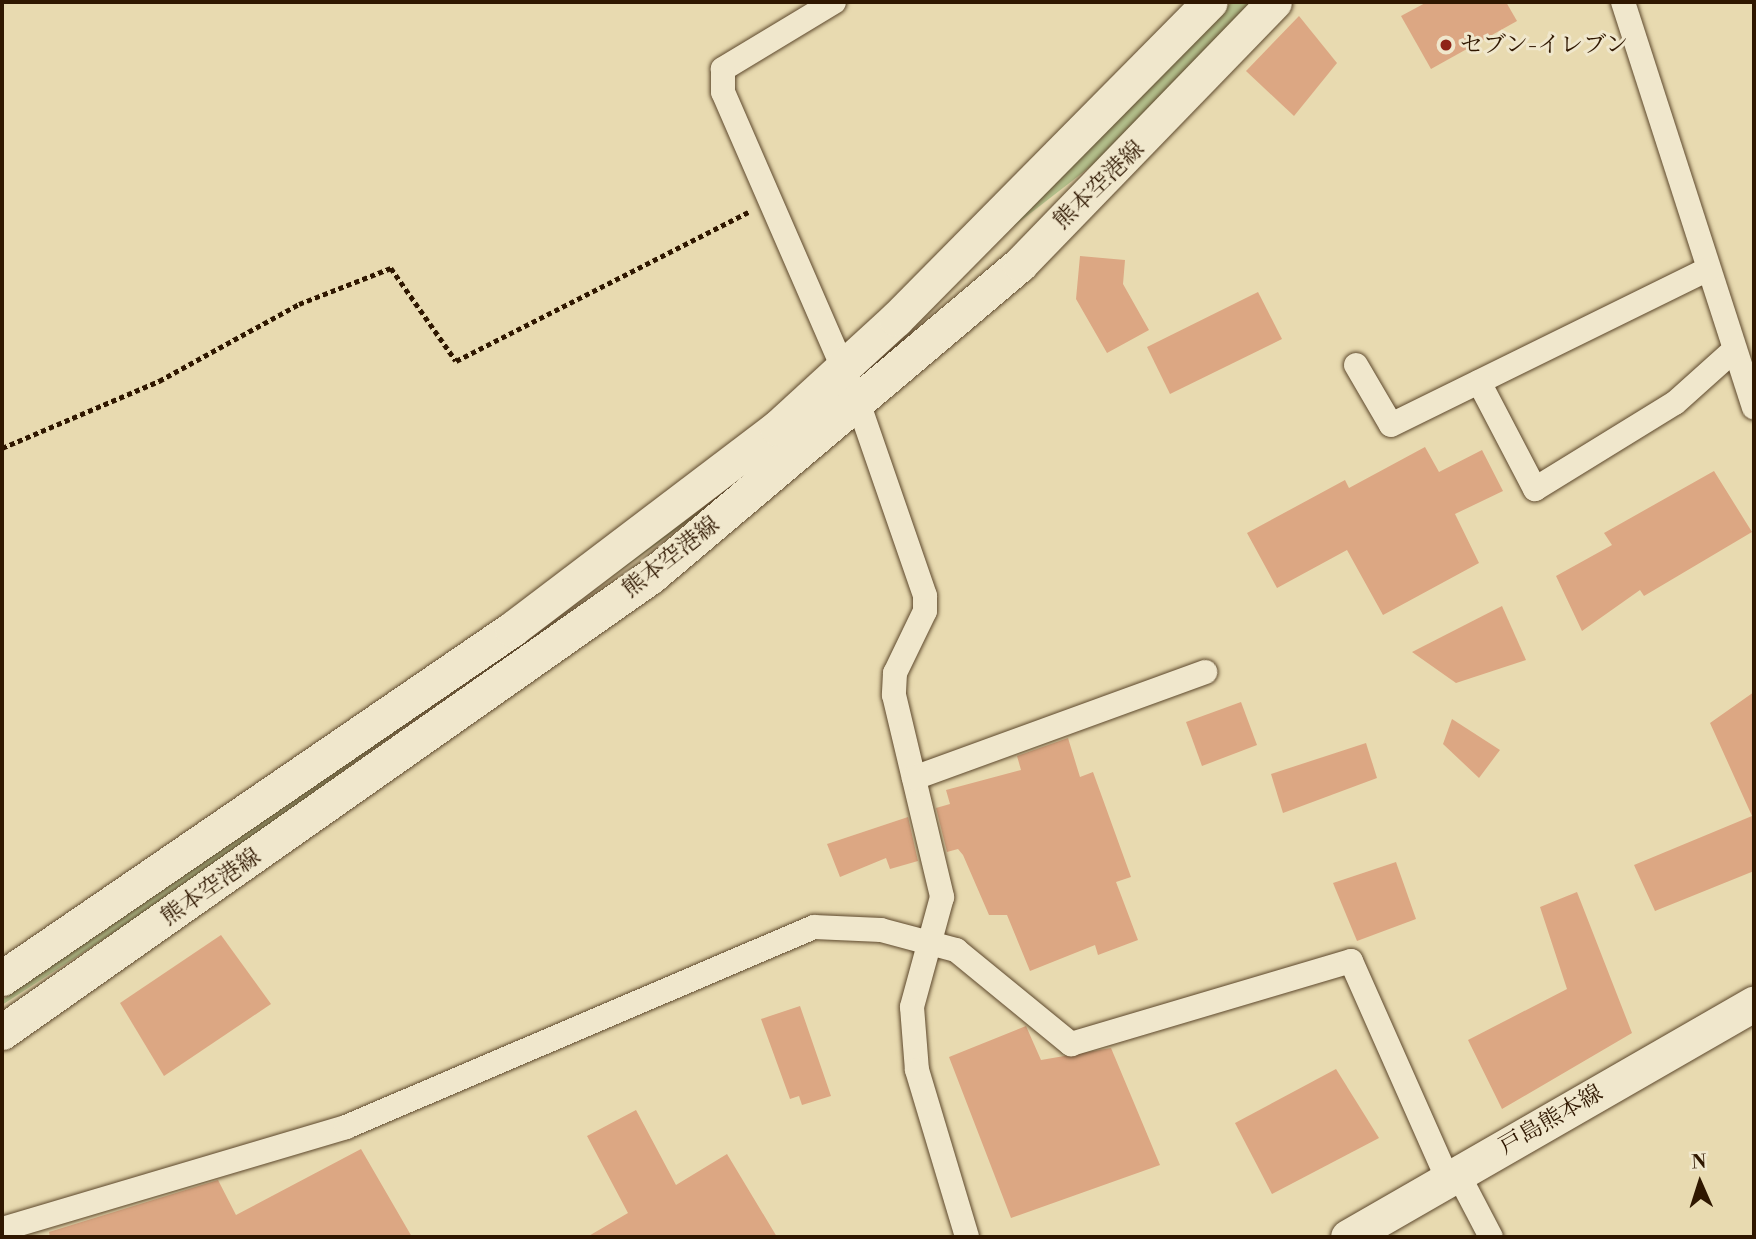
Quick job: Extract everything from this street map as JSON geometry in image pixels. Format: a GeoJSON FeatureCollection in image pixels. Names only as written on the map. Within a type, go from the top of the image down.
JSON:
{"type":"FeatureCollection","features":[{"type":"Feature","properties":{"kind":"main road","name":"熊本空港線"},"geometry":{"type":"LineString","coordinates":[[2,978],[523,621],[667,516],[843,368],[1210,2]]}},
{"type":"Feature","properties":{"kind":"main road","name":"熊本空港線"},"geometry":{"type":"LineString","coordinates":[[2,1032],[651,576],[859,405],[1111,177],[1274,2]]}},
{"type":"Feature","properties":{"kind":"main road","name":"戸島熊本線"},"geometry":{"type":"LineString","coordinates":[[1366,1233],[1453,1177],[1754,1004]]}},
{"type":"Feature","properties":{"kind":"street"},"geometry":{"type":"LineString","coordinates":[[834,2],[723,69],[723,92],[767,202],[859,405],[925,596],[925,611],[895,673],[914,778],[942,898],[912,1007],[917,1070],[967,1237]]}},
{"type":"Feature","properties":{"kind":"street"},"geometry":{"type":"LineString","coordinates":[[1623,2],[1754,407]]}},
{"type":"Feature","properties":{"kind":"street"},"geometry":{"type":"LineString","coordinates":[[1356,365],[1391,425],[1709,269]]}},
{"type":"Feature","properties":{"kind":"street"},"geometry":{"type":"LineString","coordinates":[[1479,382],[1535,489],[1675,403],[1734,350]]}},
{"type":"Feature","properties":{"kind":"street"},"geometry":{"type":"LineString","coordinates":[[914,778],[1205,672]]}},
{"type":"Feature","properties":{"kind":"street"},"geometry":{"type":"LineString","coordinates":[[2,1229],[346,1127],[814,927],[881,930],[956,950],[1071,1044],[1351,961],[1453,1177],[1491,1237]]}},
{"type":"Feature","properties":{"kind":"path"},"geometry":{"type":"LineString","coordinates":[[2,448],[159,381],[299,304],[391,268],[456,361],[767,202]]}},
{"type":"Feature","properties":{"kind":"green space"},"geometry":{"type":"Polygon","coordinates":[[[1232,2],[1252,2],[1108,153],[1009,230],[1232,2]]]}},
{"type":"Feature","properties":{"kind":"green space"},"geometry":{"type":"Polygon","coordinates":[[[778,456],[175,893],[2,1005],[2,1000],[778,456]]]}},
{"type":"Feature","properties":{"kind":"building","name":"セブン-イレブン"},"geometry":{"type":"Polygon","coordinates":[[[1427,2],[1506,2],[1517,21],[1431,69],[1401,16],[1427,2]]]}},
{"type":"Feature","properties":{"kind":"building"},"geometry":{"type":"Polygon","coordinates":[[[1299,16],[1337,63],[1294,116],[1246,71],[1299,16]]]}},
{"type":"Feature","properties":{"kind":"building"},"geometry":{"type":"Polygon","coordinates":[[[1080,256],[1125,260],[1123,284],[1149,330],[1107,353],[1076,299],[1080,256]]]}},
{"type":"Feature","properties":{"kind":"building"},"geometry":{"type":"Polygon","coordinates":[[[1258,292],[1282,339],[1170,394],[1147,347],[1258,292]]]}},
{"type":"Feature","properties":{"kind":"building"},"geometry":{"type":"Polygon","coordinates":[[[1425,447],[1439,472],[1482,450],[1503,491],[1455,514],[1479,563],[1383,615],[1347,550],[1277,588],[1247,533],[1345,480],[1349,488],[1425,447]]]}},
{"type":"Feature","properties":{"kind":"building"},"geometry":{"type":"Polygon","coordinates":[[[1714,471],[1752,532],[1644,596],[1640,590],[1582,631],[1556,576],[1612,545],[1604,533],[1714,471]]]}},
{"type":"Feature","properties":{"kind":"building"},"geometry":{"type":"Polygon","coordinates":[[[1502,606],[1526,660],[1456,683],[1412,652],[1502,606]]]}},
{"type":"Feature","properties":{"kind":"building"},"geometry":{"type":"Polygon","coordinates":[[[1754,692],[1754,871],[1655,911],[1634,865],[1752,816],[1710,723],[1754,692]]]}},
{"type":"Feature","properties":{"kind":"building"},"geometry":{"type":"Polygon","coordinates":[[[1241,702],[1257,745],[1202,766],[1186,722],[1241,702]]]}},
{"type":"Feature","properties":{"kind":"building"},"geometry":{"type":"Polygon","coordinates":[[[1452,719],[1500,750],[1479,778],[1443,744],[1452,719]]]}},
{"type":"Feature","properties":{"kind":"building"},"geometry":{"type":"Polygon","coordinates":[[[1068,738],[1080,777],[1093,772],[1131,877],[1116,882],[1138,940],[1098,955],[1095,945],[1030,971],[1007,915],[989,915],[963,855],[958,849],[947,852],[936,808],[950,804],[946,790],[1021,770],[1017,756],[1068,738]]]}},
{"type":"Feature","properties":{"kind":"building"},"geometry":{"type":"Polygon","coordinates":[[[1366,743],[1377,778],[1283,813],[1271,774],[1366,743]]]}},
{"type":"Feature","properties":{"kind":"building"},"geometry":{"type":"Polygon","coordinates":[[[908,817],[918,861],[890,869],[886,858],[840,877],[827,844],[908,817]]]}},
{"type":"Feature","properties":{"kind":"building"},"geometry":{"type":"Polygon","coordinates":[[[1396,862],[1416,919],[1357,941],[1333,883],[1396,862]]]}},
{"type":"Feature","properties":{"kind":"building"},"geometry":{"type":"Polygon","coordinates":[[[1577,892],[1632,1033],[1502,1109],[1468,1040],[1567,989],[1540,907],[1577,892]]]}},
{"type":"Feature","properties":{"kind":"building"},"geometry":{"type":"Polygon","coordinates":[[[221,935],[271,1004],[164,1076],[120,1003],[221,935]]]}},
{"type":"Feature","properties":{"kind":"building"},"geometry":{"type":"Polygon","coordinates":[[[800,1006],[831,1096],[802,1105],[799,1096],[790,1099],[761,1019],[800,1006]]]}},
{"type":"Feature","properties":{"kind":"building"},"geometry":{"type":"Polygon","coordinates":[[[1026,1026],[1041,1060],[1111,1048],[1160,1165],[1011,1218],[949,1057],[1026,1026]]]}},
{"type":"Feature","properties":{"kind":"building"},"geometry":{"type":"Polygon","coordinates":[[[1336,1069],[1379,1138],[1272,1194],[1235,1123],[1336,1069]]]}},
{"type":"Feature","properties":{"kind":"building"},"geometry":{"type":"Polygon","coordinates":[[[636,1110],[676,1185],[727,1154],[777,1237],[587,1237],[628,1213],[587,1136],[636,1110]]]}},
{"type":"Feature","properties":{"kind":"building"},"geometry":{"type":"Polygon","coordinates":[[[361,1149],[412,1237],[50,1237],[49,1232],[218,1180],[236,1215],[361,1149]]]}},
{"type":"Feature","properties":{"kind":"place","name":"セブン-イレブン"},"geometry":{"type":"Point","coordinates":[1446,45]}}]}
